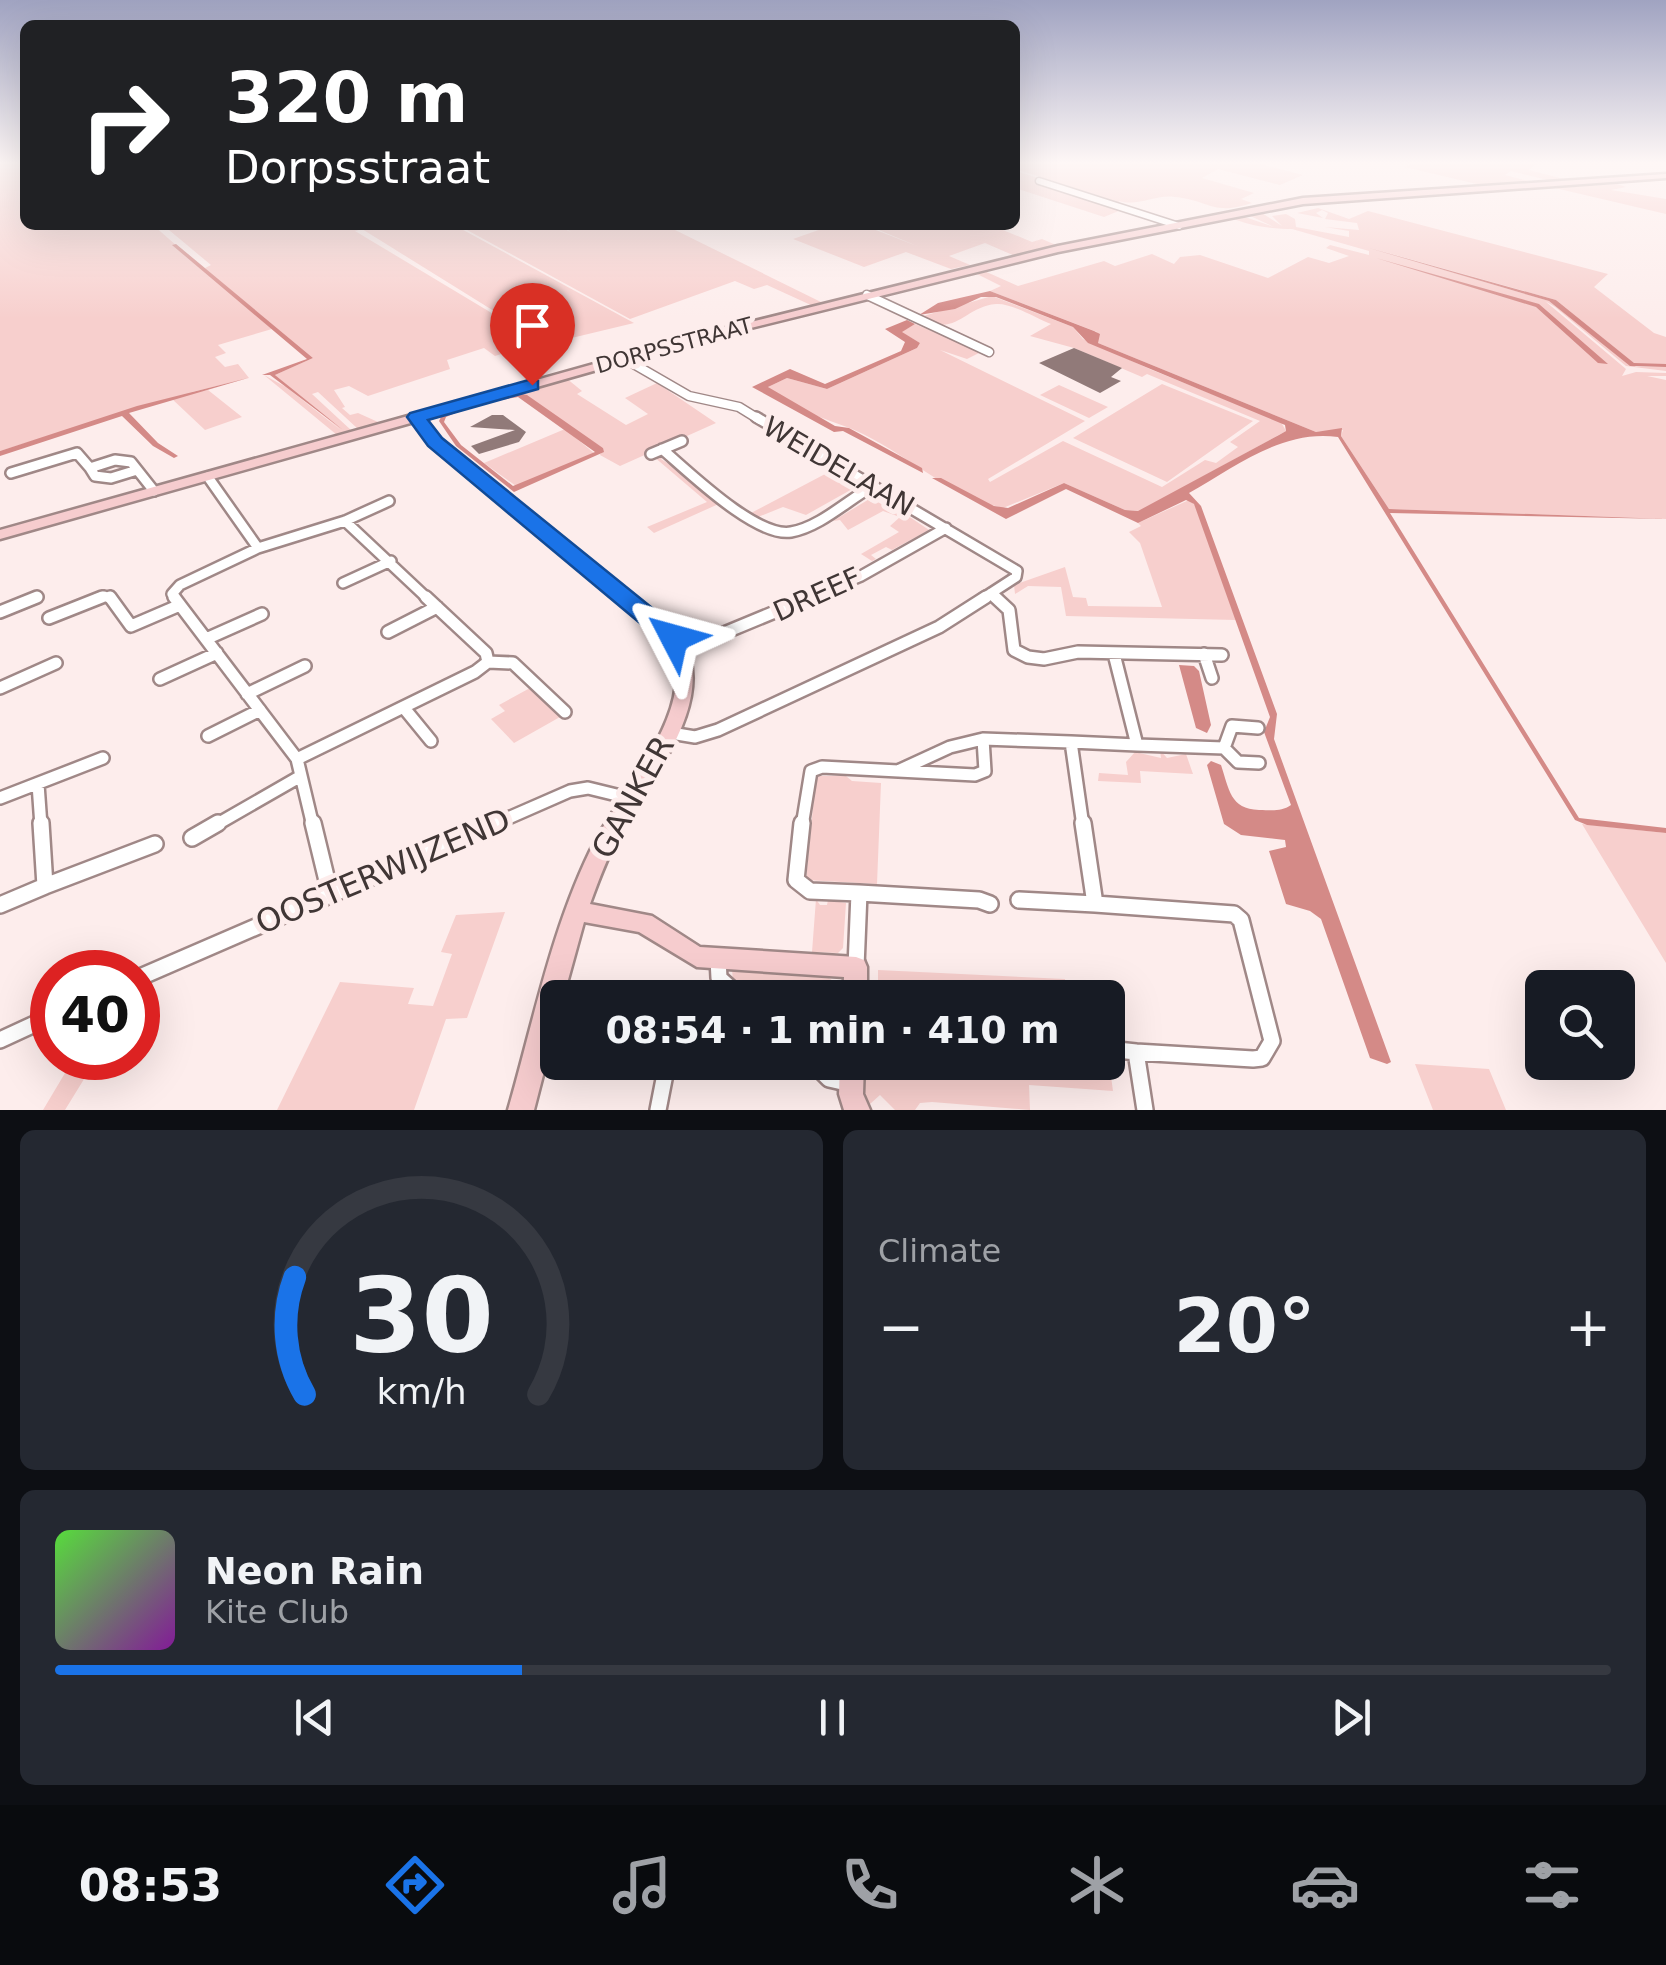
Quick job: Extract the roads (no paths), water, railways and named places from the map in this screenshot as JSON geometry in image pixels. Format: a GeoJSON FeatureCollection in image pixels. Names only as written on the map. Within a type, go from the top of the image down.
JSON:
{"type":"FeatureCollection","features":[{"type":"Feature","properties":{"kind":"street"},"geometry":{"type":"LineString","coordinates":[[1145,215],[1180,226]]}},
{"type":"Feature","properties":{"kind":"street","name":"DORPSSTRAAT"},"geometry":{"type":"LineString","coordinates":[[0,536],[624,359],[867,295],[1074,245],[1238,215]]}},
{"type":"Feature","properties":{"kind":"street"},"geometry":{"type":"LineString","coordinates":[[867,295],[990,352]]}},
{"type":"Feature","properties":{"kind":"street","name":"WEIDELAAN"},"geometry":{"type":"LineString","coordinates":[[624,359],[689,396],[739,407],[1017,572],[1016,577],[991,593]]}},
{"type":"Feature","properties":{"kind":"street"},"geometry":{"type":"LineString","coordinates":[[416,417],[435,442],[674,638],[683,650]]}},
{"type":"Feature","properties":{"kind":"street"},"geometry":{"type":"LineString","coordinates":[[651,454],[682,440]]}},
{"type":"Feature","properties":{"kind":"street"},"geometry":{"type":"LineString","coordinates":[[662,449],[729,502],[776,532],[794,530],[873,486]]}},
{"type":"Feature","properties":{"kind":"street"},"geometry":{"type":"LineString","coordinates":[[11,473],[73,453],[80,454],[95,476],[106,478],[137,470]]}},
{"type":"Feature","properties":{"kind":"street"},"geometry":{"type":"LineString","coordinates":[[90,468],[124,460],[154,492]]}},
{"type":"Feature","properties":{"kind":"street"},"geometry":{"type":"LineString","coordinates":[[208,477],[258,548]]}},
{"type":"Feature","properties":{"kind":"street"},"geometry":{"type":"LineString","coordinates":[[330,892],[297,760],[172,594],[180,585],[258,548],[346,521],[389,501]]}},
{"type":"Feature","properties":{"kind":"street"},"geometry":{"type":"LineString","coordinates":[[346,521],[486,652],[488,662]]}},
{"type":"Feature","properties":{"kind":"street","name":"DREEF"},"geometry":{"type":"LineString","coordinates":[[683,650],[861,576],[946,528]]}},
{"type":"Feature","properties":{"kind":"street"},"geometry":{"type":"LineString","coordinates":[[343,583],[391,561]]}},
{"type":"Feature","properties":{"kind":"street"},"geometry":{"type":"LineString","coordinates":[[671,733],[700,736],[718,730],[939,627],[991,593],[1008,610],[1017,654],[1061,658],[1078,652],[1222,655]]}},
{"type":"Feature","properties":{"kind":"street"},"geometry":{"type":"LineString","coordinates":[[50,618],[110,596],[131,626],[180,604]]}},
{"type":"Feature","properties":{"kind":"street"},"geometry":{"type":"LineString","coordinates":[[0,612],[37,597]]}},
{"type":"Feature","properties":{"kind":"street"},"geometry":{"type":"LineString","coordinates":[[388,632],[437,607]]}},
{"type":"Feature","properties":{"kind":"street"},"geometry":{"type":"LineString","coordinates":[[206,639],[262,614]]}},
{"type":"Feature","properties":{"kind":"street","name":"GANKER"},"geometry":{"type":"LineString","coordinates":[[521,1110],[594,864],[671,733],[686,684],[683,650]]}},
{"type":"Feature","properties":{"kind":"street"},"geometry":{"type":"LineString","coordinates":[[160,679],[217,653]]}},
{"type":"Feature","properties":{"kind":"street"},"geometry":{"type":"LineString","coordinates":[[1114,654],[1137,745]]}},
{"type":"Feature","properties":{"kind":"street"},"geometry":{"type":"LineString","coordinates":[[1204,654],[1212,678]]}},
{"type":"Feature","properties":{"kind":"street"},"geometry":{"type":"LineString","coordinates":[[297,760],[488,662],[513,663],[564,712]]}},
{"type":"Feature","properties":{"kind":"street"},"geometry":{"type":"LineString","coordinates":[[0,688],[56,664]]}},
{"type":"Feature","properties":{"kind":"street"},"geometry":{"type":"LineString","coordinates":[[247,694],[305,666]]}},
{"type":"Feature","properties":{"kind":"street"},"geometry":{"type":"LineString","coordinates":[[404,708],[431,741]]}},
{"type":"Feature","properties":{"kind":"street"},"geometry":{"type":"LineString","coordinates":[[208,736],[260,710]]}},
{"type":"Feature","properties":{"kind":"street"},"geometry":{"type":"LineString","coordinates":[[1224,748],[1232,726],[1258,728]]}},
{"type":"Feature","properties":{"kind":"street"},"geometry":{"type":"LineString","coordinates":[[897,772],[950,746],[983,739],[1224,748],[1238,762],[1258,763]]}},
{"type":"Feature","properties":{"kind":"street"},"geometry":{"type":"LineString","coordinates":[[983,739],[985,771],[980,774],[822,768],[808,774],[796,880],[806,890],[979,900],[990,904]]}},
{"type":"Feature","properties":{"kind":"street"},"geometry":{"type":"LineString","coordinates":[[1071,742],[1095,904]]}},
{"type":"Feature","properties":{"kind":"street"},"geometry":{"type":"LineString","coordinates":[[0,798],[104,758]]}},
{"type":"Feature","properties":{"kind":"street"},"geometry":{"type":"LineString","coordinates":[[192,838],[300,776]]}},
{"type":"Feature","properties":{"kind":"street"},"geometry":{"type":"LineString","coordinates":[[38,784],[45,886]]}},
{"type":"Feature","properties":{"kind":"street","name":"OOSTERWIJZEND"},"geometry":{"type":"LineString","coordinates":[[160,968],[570,790],[588,788],[633,798]]}},
{"type":"Feature","properties":{"kind":"street"},"geometry":{"type":"LineString","coordinates":[[0,905],[155,844]]}},
{"type":"Feature","properties":{"kind":"street"},"geometry":{"type":"LineString","coordinates":[[856,980],[859,893]]}},
{"type":"Feature","properties":{"kind":"street"},"geometry":{"type":"LineString","coordinates":[[1019,900],[1234,914],[1241,920],[1272,1041],[1262,1058],[1125,1051]]}},
{"type":"Feature","properties":{"kind":"street"},"geometry":{"type":"LineString","coordinates":[[578,911],[644,922],[693,956],[856,968]]}},
{"type":"Feature","properties":{"kind":"street"},"geometry":{"type":"LineString","coordinates":[[718,959],[721,980]]}},
{"type":"Feature","properties":{"kind":"street"},"geometry":{"type":"LineString","coordinates":[[0,1040],[30,1026]]}},
{"type":"Feature","properties":{"kind":"street"},"geometry":{"type":"LineString","coordinates":[[1136,1052],[1145,1110]]}},
{"type":"Feature","properties":{"kind":"street"},"geometry":{"type":"LineString","coordinates":[[658,1110],[664,1080]]}},
{"type":"Feature","properties":{"kind":"street"},"geometry":{"type":"LineString","coordinates":[[852,1080],[852,1102],[858,1110]]}}]}
